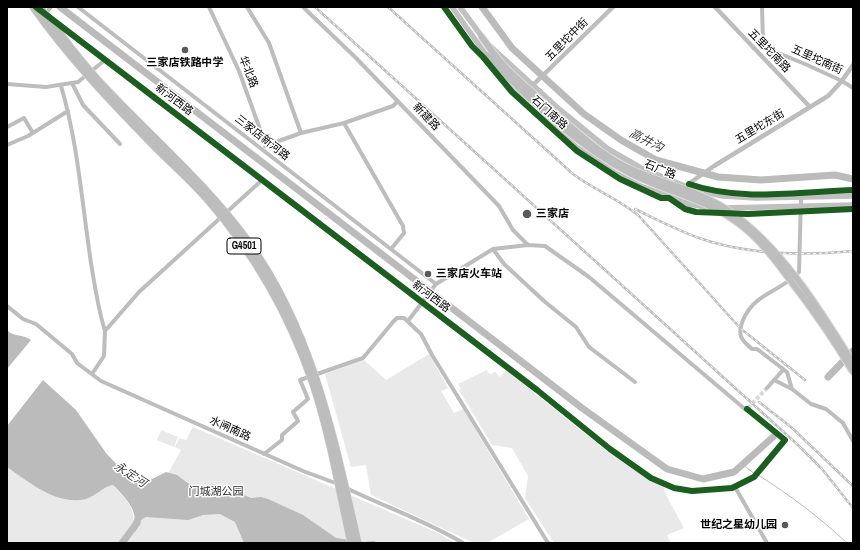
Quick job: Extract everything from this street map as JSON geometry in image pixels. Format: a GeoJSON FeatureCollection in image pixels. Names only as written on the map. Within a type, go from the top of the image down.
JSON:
{"type":"FeatureCollection","features":[{"type":"Feature","properties":{"kind":"highway","name":"G4501"},"geometry":{"type":"LineString","coordinates":[[33,7],[55,37],[94,84],[207,199],[244,246],[270,288],[292,332],[313,384],[329,445],[351,543]]}},
{"type":"Feature","properties":{"kind":"highway","name":"G4501"},"geometry":{"type":"LineString","coordinates":[[40,7],[79,58],[99,80],[211,195],[240,230],[262,262],[287,306],[307,351],[318,382],[334,437],[358,543]]}},
{"type":"Feature","properties":{"kind":"main road","name":"石门南路"},"geometry":{"type":"LineString","coordinates":[[452,7],[501,76],[510,86],[576,147],[615,173],[669,198],[703,207],[737,209],[853,205]]}},
{"type":"Feature","properties":{"kind":"main road","name":"石门南路"},"geometry":{"type":"LineString","coordinates":[[460,7],[481,36],[533,85],[587,133],[608,149],[641,168],[698,191],[723,196],[800,198],[853,196]]}},
{"type":"Feature","properties":{"kind":"main road","name":"石广路"},"geometry":{"type":"LineString","coordinates":[[481,36],[506,68],[571,128],[598,148],[624,166],[722,207],[750,226],[770,247],[804,289],[827,321],[853,363]]}},
{"type":"Feature","properties":{"kind":"main road","name":"石广路"},"geometry":{"type":"LineString","coordinates":[[487,55],[508,77],[580,141],[600,156],[643,180],[723,212],[742,226],[760,243],[802,295],[825,327],[853,372]]}},
{"type":"Feature","properties":{"kind":"street","name":"新河西路"},"geometry":{"type":"LineString","coordinates":[[36,7],[537,390],[610,449],[651,478],[674,488],[692,491],[735,487],[754,477],[785,440],[747,408],[746,410],[589,277],[545,246],[528,245]]}},
{"type":"Feature","properties":{"kind":"street"},"geometry":{"type":"LineString","coordinates":[[45,14],[51,7]]}},
{"type":"Feature","properties":{"kind":"street","name":"三家店新河路"},"geometry":{"type":"LineString","coordinates":[[78,7],[436,284]]}},
{"type":"Feature","properties":{"kind":"street","name":"华北路"},"geometry":{"type":"LineString","coordinates":[[209,7],[239,70],[266,146]]}},
{"type":"Feature","properties":{"kind":"street"},"geometry":{"type":"LineString","coordinates":[[247,7],[269,43],[301,133]]}},
{"type":"Feature","properties":{"kind":"street","name":"新建路"},"geometry":{"type":"LineString","coordinates":[[303,7],[398,101],[499,206],[513,230],[528,245]]}},
{"type":"Feature","properties":{"kind":"street","name":"五里坨中街"},"geometry":{"type":"LineString","coordinates":[[533,85],[613,7]]}},
{"type":"Feature","properties":{"kind":"street","name":"五里坨南路"},"geometry":{"type":"LineString","coordinates":[[715,7],[810,107]]}},
{"type":"Feature","properties":{"kind":"street","name":"五里坨南街"},"geometry":{"type":"LineString","coordinates":[[762,7],[763,41],[766,48],[842,81],[853,88]]}},
{"type":"Feature","properties":{"kind":"street"},"geometry":{"type":"LineString","coordinates":[[7,84],[46,87],[61,86],[65,83],[72,83],[84,79],[105,60]]}},
{"type":"Feature","properties":{"kind":"street","name":"五里坨东街"},"geometry":{"type":"LineString","coordinates":[[669,198],[714,166],[828,96],[842,81],[853,64]]}},
{"type":"Feature","properties":{"kind":"street"},"geometry":{"type":"LineString","coordinates":[[72,83],[83,105],[120,144]]}},
{"type":"Feature","properties":{"kind":"street"},"geometry":{"type":"LineString","coordinates":[[61,86],[68,111],[79,167],[82,205],[96,300],[105,332],[104,356],[92,374]]}},
{"type":"Feature","properties":{"kind":"street"},"geometry":{"type":"LineString","coordinates":[[260,148],[301,133],[344,123],[393,106],[398,101]]}},
{"type":"Feature","properties":{"kind":"street"},"geometry":{"type":"LineString","coordinates":[[7,145],[33,132],[68,111]]}},
{"type":"Feature","properties":{"kind":"street"},"geometry":{"type":"LineString","coordinates":[[7,127],[24,118],[33,132]]}},
{"type":"Feature","properties":{"kind":"street"},"geometry":{"type":"LineString","coordinates":[[344,123],[403,226],[404,232],[391,249]]}},
{"type":"Feature","properties":{"kind":"street"},"geometry":{"type":"LineString","coordinates":[[105,332],[139,292],[262,180]]}},
{"type":"Feature","properties":{"kind":"street"},"geometry":{"type":"LineString","coordinates":[[792,389],[788,372],[783,370],[757,349],[752,349],[741,340],[739,334],[742,322],[752,305],[799,272],[800,198]]}},
{"type":"Feature","properties":{"kind":"street"},"geometry":{"type":"LineString","coordinates":[[408,321],[436,284],[493,249],[528,245]]}},
{"type":"Feature","properties":{"kind":"street"},"geometry":{"type":"LineString","coordinates":[[493,249],[504,264],[544,301],[576,327],[589,347],[635,382]]}},
{"type":"Feature","properties":{"kind":"street","name":"水闸南路"},"geometry":{"type":"LineString","coordinates":[[7,306],[23,319],[36,324],[72,354],[77,363],[101,382],[303,471],[332,480],[374,502],[444,532],[463,543]]}},
{"type":"Feature","properties":{"kind":"street"},"geometry":{"type":"LineString","coordinates":[[264,454],[282,440],[282,435],[298,421],[293,412],[308,399],[300,380],[363,358],[397,318],[404,318],[421,334],[432,355],[548,543]]}},
{"type":"Feature","properties":{"kind":"street"},"geometry":{"type":"LineString","coordinates":[[767,388],[783,370]]}},
{"type":"Feature","properties":{"kind":"street"},"geometry":{"type":"LineString","coordinates":[[774,380],[792,389],[811,404],[826,409],[843,423],[853,441]]}},
{"type":"Feature","properties":{"kind":"street"},"geometry":{"type":"LineString","coordinates":[[735,487],[767,543]]}},
{"type":"Feature","properties":{"kind":"green space"},"geometry":{"type":"Polygon","coordinates":[[[429,354],[448,388],[441,391],[454,413],[463,409],[529,519],[487,543],[474,543],[371,495],[366,465],[351,467],[325,374],[364,360],[386,380],[429,354]]]}},
{"type":"Feature","properties":{"kind":"green space"},"geometry":{"type":"Polygon","coordinates":[[[487,370],[488,373],[491,374],[495,372],[500,377],[506,370],[602,447],[650,480],[664,486],[665,493],[684,528],[667,535],[671,543],[554,543],[525,498],[528,476],[512,448],[492,445],[459,390],[461,389],[458,384],[487,370]]]}},
{"type":"Feature","properties":{"kind":"green space","name":"门城湖公园"},"geometry":{"type":"Polygon","coordinates":[[[193,427],[438,533],[455,543],[7,543],[7,467],[44,491],[80,500],[91,497],[105,486],[113,485],[129,504],[132,510],[133,521],[131,527],[146,513],[181,450],[175,447],[179,438],[186,440],[193,427]]]}},
{"type":"Feature","properties":{"kind":"green space"},"geometry":{"type":"Polygon","coordinates":[[[161,430],[178,437],[174,447],[157,440],[161,430]]]}},
{"type":"Feature","properties":{"kind":"shaded area"},"geometry":{"type":"Polygon","coordinates":[[[7,330],[12,334],[31,340],[7,369],[7,330]]]}},
{"type":"Feature","properties":{"kind":"shaded area"},"geometry":{"type":"Polygon","coordinates":[[[43,380],[76,410],[106,453],[124,472],[140,482],[146,482],[166,472],[177,475],[189,484],[203,487],[212,484],[225,487],[251,498],[261,497],[268,499],[303,515],[336,538],[364,542],[374,541],[378,543],[244,543],[235,522],[220,514],[203,515],[188,520],[146,517],[142,519],[135,532],[129,529],[134,518],[133,510],[125,498],[113,485],[86,499],[75,500],[54,496],[34,486],[7,467],[7,426],[43,380]]]}},
{"type":"Feature","properties":{"kind":"waterway"},"geometry":{"type":"LineString","coordinates":[[60,7],[582,408],[667,469],[703,479],[734,472],[773,437]]}},
{"type":"Feature","properties":{"kind":"waterway","name":"高井沟"},"geometry":{"type":"LineString","coordinates":[[482,7],[512,48],[584,114],[621,140],[656,160],[718,177],[761,180],[835,175],[853,179]]}},
{"type":"Feature","properties":{"kind":"waterway"},"geometry":{"type":"LineString","coordinates":[[828,377],[853,351]]}},
{"type":"Feature","properties":{"kind":"waterway"},"geometry":{"type":"LineString","coordinates":[[743,465],[755,474]]}},
{"type":"Feature","properties":{"kind":"waterway"},"geometry":{"type":"LineString","coordinates":[[758,475],[804,507],[847,543]]}},
{"type":"Feature","properties":{"kind":"waterway"},"geometry":{"type":"LineString","coordinates":[[122,543],[137,523]]}},
{"type":"Feature","properties":{"kind":"tunnel"},"geometry":{"type":"LineString","coordinates":[[748,408],[767,388]]}},
{"type":"Feature","properties":{"kind":"railway"},"geometry":{"type":"LineString","coordinates":[[315,7],[798,445],[822,469],[853,508]]}},
{"type":"Feature","properties":{"kind":"railway"},"geometry":{"type":"LineString","coordinates":[[388,7],[573,174],[639,216],[740,328],[805,380]]}},
{"type":"Feature","properties":{"kind":"railway"},"geometry":{"type":"LineString","coordinates":[[635,209],[691,235],[736,248],[794,254],[853,251]]}},
{"type":"Feature","properties":{"kind":"railway"},"geometry":{"type":"LineString","coordinates":[[759,402],[791,427],[853,486]]}},
{"type":"Feature","properties":{"kind":"cycle path"},"geometry":{"type":"LineString","coordinates":[[36,7],[537,390],[610,449],[651,478],[674,488],[692,491],[732,488],[754,477],[785,440],[747,409]]}},
{"type":"Feature","properties":{"kind":"cycle path"},"geometry":{"type":"LineString","coordinates":[[444,7],[472,46],[512,92],[577,151],[620,179],[661,198],[669,198],[685,209],[696,212],[748,214],[853,209]]}},
{"type":"Feature","properties":{"kind":"cycle path"},"geometry":{"type":"LineString","coordinates":[[689,184],[709,190],[750,194],[791,194],[853,190]]}},
{"type":"Feature","properties":{"kind":"place","name":"三家店铁路中学"},"geometry":{"type":"Point","coordinates":[185,50]}},
{"type":"Feature","properties":{"kind":"place","name":"三家店"},"geometry":{"type":"Point","coordinates":[527,214]}},
{"type":"Feature","properties":{"kind":"place","name":"三家店火车站"},"geometry":{"type":"Point","coordinates":[428,274]}},
{"type":"Feature","properties":{"kind":"place","name":"世纪之星幼儿园"},"geometry":{"type":"Point","coordinates":[785,525]}},
{"type":"Feature","properties":{"kind":"water label","name":"永定河"},"geometry":{"type":"Point","coordinates":[130,475]}}]}
